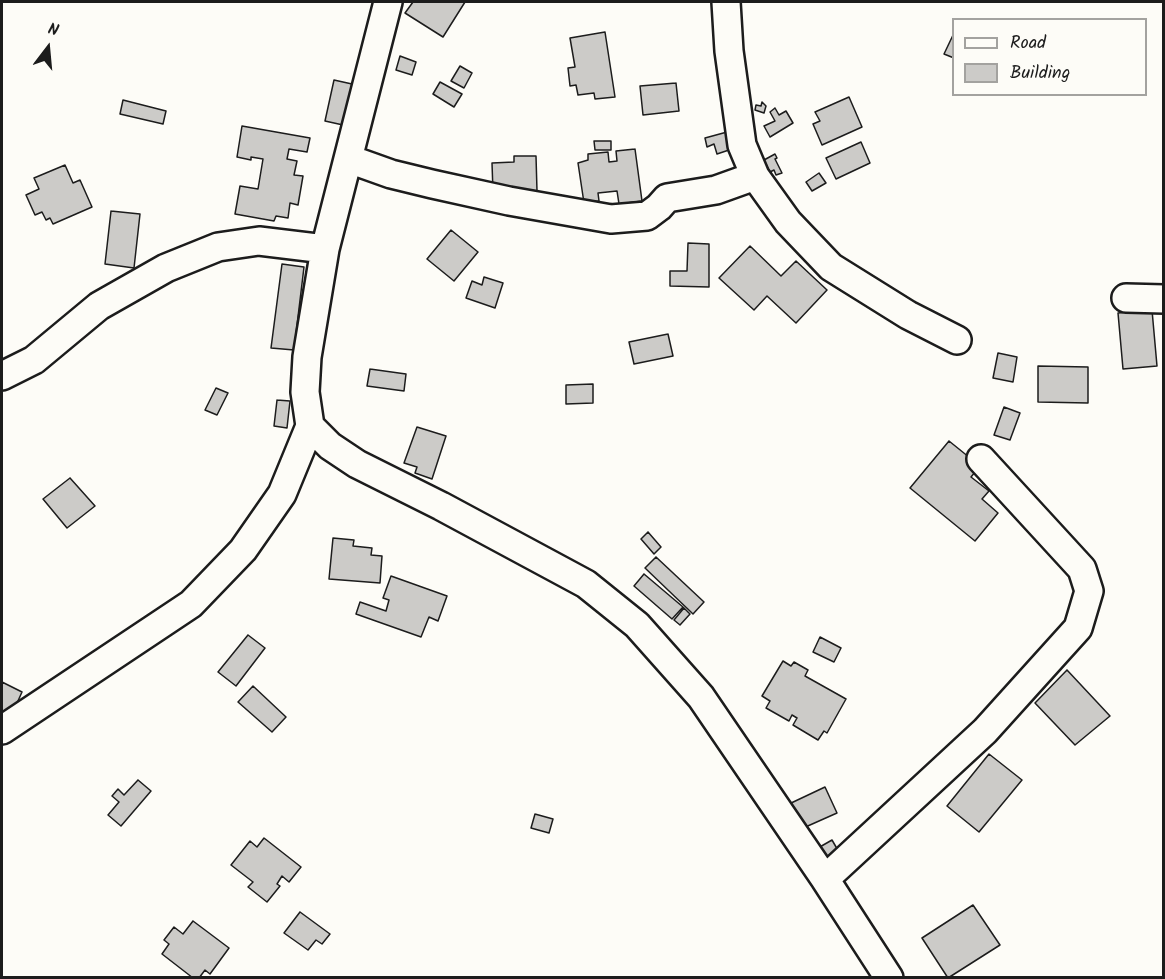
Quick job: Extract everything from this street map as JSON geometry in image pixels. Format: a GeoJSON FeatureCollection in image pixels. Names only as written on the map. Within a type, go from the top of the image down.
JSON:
{"type":"FeatureCollection","features":[{"type":"Feature","properties":{"kind":"street"},"geometry":{"type":"LineString","coordinates":[[2,729],[191,604],[243,550],[282,494],[310,426],[305,392],[307,357],[325,249],[388,2]]}},
{"type":"Feature","properties":{"kind":"street"},"geometry":{"type":"LineString","coordinates":[[726,2],[733,83],[742,145],[755,176],[788,222],[831,267],[908,315],[957,340]]}},
{"type":"Feature","properties":{"kind":"street"},"geometry":{"type":"LineString","coordinates":[[349,159],[391,174],[432,184],[509,201],[611,219],[647,216],[667,198],[716,190],[755,176]]}},
{"type":"Feature","properties":{"kind":"street"},"geometry":{"type":"LineString","coordinates":[[2,376],[34,360],[99,306],[166,268],[218,247],[259,241],[325,249]]}},
{"type":"Feature","properties":{"kind":"street"},"geometry":{"type":"LineString","coordinates":[[1126,298],[1164,299]]}},
{"type":"Feature","properties":{"kind":"street"},"geometry":{"type":"LineString","coordinates":[[310,426],[330,446],[357,464],[586,584],[637,625],[701,697],[825,879],[889,978]]}},
{"type":"Feature","properties":{"kind":"street"},"geometry":{"type":"LineString","coordinates":[[825,879],[985,731],[1078,628],[1089,591],[1082,569],[981,459]]}},
{"type":"Feature","properties":{"kind":"building"},"geometry":{"type":"Polygon","coordinates":[[[413,2],[465,2],[443,37],[405,13],[413,2]]]}},
{"type":"Feature","properties":{"kind":"building"},"geometry":{"type":"Polygon","coordinates":[[[605,32],[615,97],[595,99],[594,93],[578,95],[576,85],[570,86],[568,68],[575,67],[570,38],[605,32]]]}},
{"type":"Feature","properties":{"kind":"building"},"geometry":{"type":"Polygon","coordinates":[[[952,37],[952,57],[944,54],[952,37]]]}},
{"type":"Feature","properties":{"kind":"building"},"geometry":{"type":"Polygon","coordinates":[[[400,56],[416,62],[412,75],[396,70],[400,56]]]}},
{"type":"Feature","properties":{"kind":"building"},"geometry":{"type":"Polygon","coordinates":[[[460,66],[472,73],[464,88],[451,81],[460,66]]]}},
{"type":"Feature","properties":{"kind":"building"},"geometry":{"type":"Polygon","coordinates":[[[334,80],[361,86],[352,127],[325,121],[334,80]]]}},
{"type":"Feature","properties":{"kind":"building"},"geometry":{"type":"Polygon","coordinates":[[[440,82],[462,94],[454,107],[433,94],[440,82]]]}},
{"type":"Feature","properties":{"kind":"building"},"geometry":{"type":"Polygon","coordinates":[[[676,83],[679,111],[643,115],[640,86],[676,83]]]}},
{"type":"Feature","properties":{"kind":"building"},"geometry":{"type":"Polygon","coordinates":[[[849,97],[862,127],[822,145],[813,124],[820,121],[815,112],[849,97]]]}},
{"type":"Feature","properties":{"kind":"building"},"geometry":{"type":"Polygon","coordinates":[[[123,100],[166,111],[163,124],[120,114],[123,100]]]}},
{"type":"Feature","properties":{"kind":"building"},"geometry":{"type":"Polygon","coordinates":[[[762,102],[766,106],[764,113],[755,110],[756,105],[761,106],[762,102]]]}},
{"type":"Feature","properties":{"kind":"building"},"geometry":{"type":"Polygon","coordinates":[[[775,108],[779,115],[786,111],[793,123],[770,137],[764,126],[775,121],[770,112],[775,108]]]}},
{"type":"Feature","properties":{"kind":"building"},"geometry":{"type":"Polygon","coordinates":[[[242,126],[310,138],[307,152],[289,149],[287,159],[297,161],[294,175],[303,176],[298,205],[290,203],[288,218],[276,216],[274,221],[235,214],[240,186],[258,189],[263,159],[251,157],[251,160],[237,157],[242,126]]]}},
{"type":"Feature","properties":{"kind":"building"},"geometry":{"type":"Polygon","coordinates":[[[727,132],[732,149],[717,154],[714,144],[707,147],[705,138],[727,132]]]}},
{"type":"Feature","properties":{"kind":"building"},"geometry":{"type":"Polygon","coordinates":[[[594,141],[611,141],[611,150],[595,150],[594,141]]]}},
{"type":"Feature","properties":{"kind":"building"},"geometry":{"type":"Polygon","coordinates":[[[861,142],[870,163],[836,179],[826,158],[861,142]]]}},
{"type":"Feature","properties":{"kind":"building"},"geometry":{"type":"Polygon","coordinates":[[[635,149],[642,201],[619,204],[617,191],[598,193],[599,201],[584,203],[578,163],[588,160],[588,154],[608,152],[609,162],[617,161],[616,151],[635,149]]]}},
{"type":"Feature","properties":{"kind":"building"},"geometry":{"type":"Polygon","coordinates":[[[775,154],[782,173],[776,175],[774,170],[770,172],[764,160],[775,154]]]}},
{"type":"Feature","properties":{"kind":"building"},"geometry":{"type":"Polygon","coordinates":[[[514,156],[536,156],[537,191],[493,192],[492,163],[514,162],[514,156]]]}},
{"type":"Feature","properties":{"kind":"building"},"geometry":{"type":"Polygon","coordinates":[[[65,165],[73,183],[80,180],[92,207],[53,224],[50,218],[46,220],[42,212],[35,215],[26,195],[39,189],[34,178],[65,165]]]}},
{"type":"Feature","properties":{"kind":"building"},"geometry":{"type":"Polygon","coordinates":[[[819,173],[826,183],[812,191],[806,182],[819,173]]]}},
{"type":"Feature","properties":{"kind":"building"},"geometry":{"type":"Polygon","coordinates":[[[111,211],[140,214],[134,268],[105,264],[111,211]]]}},
{"type":"Feature","properties":{"kind":"building"},"geometry":{"type":"Polygon","coordinates":[[[451,230],[478,252],[454,281],[427,259],[451,230]]]}},
{"type":"Feature","properties":{"kind":"building"},"geometry":{"type":"Polygon","coordinates":[[[688,243],[709,244],[709,287],[670,286],[670,271],[687,271],[688,243]]]}},
{"type":"Feature","properties":{"kind":"building"},"geometry":{"type":"Polygon","coordinates":[[[750,246],[781,276],[796,261],[827,290],[796,323],[767,296],[754,310],[719,278],[750,246]]]}},
{"type":"Feature","properties":{"kind":"building"},"geometry":{"type":"Polygon","coordinates":[[[282,264],[304,267],[294,350],[271,348],[282,264]]]}},
{"type":"Feature","properties":{"kind":"building"},"geometry":{"type":"Polygon","coordinates":[[[484,277],[503,283],[495,308],[466,298],[472,281],[482,285],[484,277]]]}},
{"type":"Feature","properties":{"kind":"building"},"geometry":{"type":"Polygon","coordinates":[[[1152,310],[1157,366],[1123,369],[1118,313],[1152,310]]]}},
{"type":"Feature","properties":{"kind":"building"},"geometry":{"type":"Polygon","coordinates":[[[668,334],[673,356],[634,364],[629,342],[668,334]]]}},
{"type":"Feature","properties":{"kind":"building"},"geometry":{"type":"Polygon","coordinates":[[[998,353],[1017,357],[1013,382],[993,378],[998,353]]]}},
{"type":"Feature","properties":{"kind":"building"},"geometry":{"type":"Polygon","coordinates":[[[1038,366],[1088,367],[1088,403],[1038,402],[1038,366]]]}},
{"type":"Feature","properties":{"kind":"building"},"geometry":{"type":"Polygon","coordinates":[[[370,369],[406,374],[404,391],[367,386],[370,369]]]}},
{"type":"Feature","properties":{"kind":"building"},"geometry":{"type":"Polygon","coordinates":[[[593,384],[593,403],[566,404],[566,385],[593,384]]]}},
{"type":"Feature","properties":{"kind":"building"},"geometry":{"type":"Polygon","coordinates":[[[216,388],[228,393],[217,415],[205,410],[216,388]]]}},
{"type":"Feature","properties":{"kind":"building"},"geometry":{"type":"Polygon","coordinates":[[[277,400],[290,401],[287,428],[274,426],[277,400]]]}},
{"type":"Feature","properties":{"kind":"building"},"geometry":{"type":"Polygon","coordinates":[[[1004,407],[1020,413],[1010,440],[994,435],[1004,407]]]}},
{"type":"Feature","properties":{"kind":"building"},"geometry":{"type":"Polygon","coordinates":[[[417,427],[446,436],[432,479],[415,473],[417,467],[404,463],[417,427]]]}},
{"type":"Feature","properties":{"kind":"building"},"geometry":{"type":"Polygon","coordinates":[[[949,441],[980,466],[971,477],[989,491],[982,499],[998,513],[975,541],[910,488],[949,441]]]}},
{"type":"Feature","properties":{"kind":"building"},"geometry":{"type":"Polygon","coordinates":[[[70,478],[95,506],[67,528],[43,499],[70,478]]]}},
{"type":"Feature","properties":{"kind":"building"},"geometry":{"type":"Polygon","coordinates":[[[648,532],[661,547],[654,554],[641,539],[648,532]]]}},
{"type":"Feature","properties":{"kind":"building"},"geometry":{"type":"Polygon","coordinates":[[[333,538],[354,540],[353,546],[372,548],[371,555],[382,556],[380,583],[329,579],[333,538]]]}},
{"type":"Feature","properties":{"kind":"building"},"geometry":{"type":"Polygon","coordinates":[[[656,557],[704,602],[693,614],[645,568],[656,557]]]}},
{"type":"Feature","properties":{"kind":"building"},"geometry":{"type":"Polygon","coordinates":[[[644,574],[683,607],[672,619],[634,586],[644,574]]]}},
{"type":"Feature","properties":{"kind":"building"},"geometry":{"type":"Polygon","coordinates":[[[391,576],[447,596],[438,621],[429,617],[421,637],[356,614],[360,602],[386,611],[389,600],[383,598],[391,576]]]}},
{"type":"Feature","properties":{"kind":"building"},"geometry":{"type":"Polygon","coordinates":[[[684,608],[690,614],[680,625],[674,620],[684,608]]]}},
{"type":"Feature","properties":{"kind":"building"},"geometry":{"type":"Polygon","coordinates":[[[248,635],[265,648],[236,686],[218,672],[248,635]]]}},
{"type":"Feature","properties":{"kind":"building"},"geometry":{"type":"Polygon","coordinates":[[[820,637],[841,648],[834,662],[813,652],[820,637]]]}},
{"type":"Feature","properties":{"kind":"building"},"geometry":{"type":"Polygon","coordinates":[[[783,661],[791,666],[794,662],[808,670],[805,676],[846,699],[827,733],[824,731],[818,740],[793,725],[797,718],[792,715],[789,721],[766,708],[770,701],[762,696],[783,661]]]}},
{"type":"Feature","properties":{"kind":"building"},"geometry":{"type":"Polygon","coordinates":[[[1067,670],[1110,716],[1075,745],[1035,703],[1067,670]]]}},
{"type":"Feature","properties":{"kind":"building"},"geometry":{"type":"Polygon","coordinates":[[[2,682],[22,692],[9,721],[2,717],[2,682]]]}},
{"type":"Feature","properties":{"kind":"building"},"geometry":{"type":"Polygon","coordinates":[[[253,686],[286,717],[272,732],[238,702],[253,686]]]}},
{"type":"Feature","properties":{"kind":"building"},"geometry":{"type":"Polygon","coordinates":[[[989,754],[1022,780],[979,832],[947,806],[989,754]]]}},
{"type":"Feature","properties":{"kind":"building"},"geometry":{"type":"Polygon","coordinates":[[[138,780],[151,791],[121,826],[108,815],[119,802],[112,796],[118,789],[124,795],[138,780]]]}},
{"type":"Feature","properties":{"kind":"building"},"geometry":{"type":"Polygon","coordinates":[[[825,787],[837,813],[801,829],[789,804],[825,787]]]}},
{"type":"Feature","properties":{"kind":"building"},"geometry":{"type":"Polygon","coordinates":[[[535,814],[553,819],[549,833],[531,828],[535,814]]]}},
{"type":"Feature","properties":{"kind":"building"},"geometry":{"type":"Polygon","coordinates":[[[264,838],[301,867],[289,882],[282,876],[277,884],[280,886],[267,902],[248,887],[253,882],[231,865],[250,841],[257,847],[264,838]]]}},
{"type":"Feature","properties":{"kind":"building"},"geometry":{"type":"Polygon","coordinates":[[[832,840],[843,859],[830,867],[818,848],[832,840]]]}},
{"type":"Feature","properties":{"kind":"building"},"geometry":{"type":"Polygon","coordinates":[[[973,905],[1000,945],[948,978],[922,938],[973,905]]]}},
{"type":"Feature","properties":{"kind":"building"},"geometry":{"type":"Polygon","coordinates":[[[300,912],[330,934],[322,944],[316,940],[308,950],[284,933],[300,912]]]}},
{"type":"Feature","properties":{"kind":"building"},"geometry":{"type":"Polygon","coordinates":[[[193,921],[229,948],[210,974],[205,970],[199,978],[193,978],[162,954],[169,944],[164,940],[174,927],[183,934],[193,921]]]}}]}
